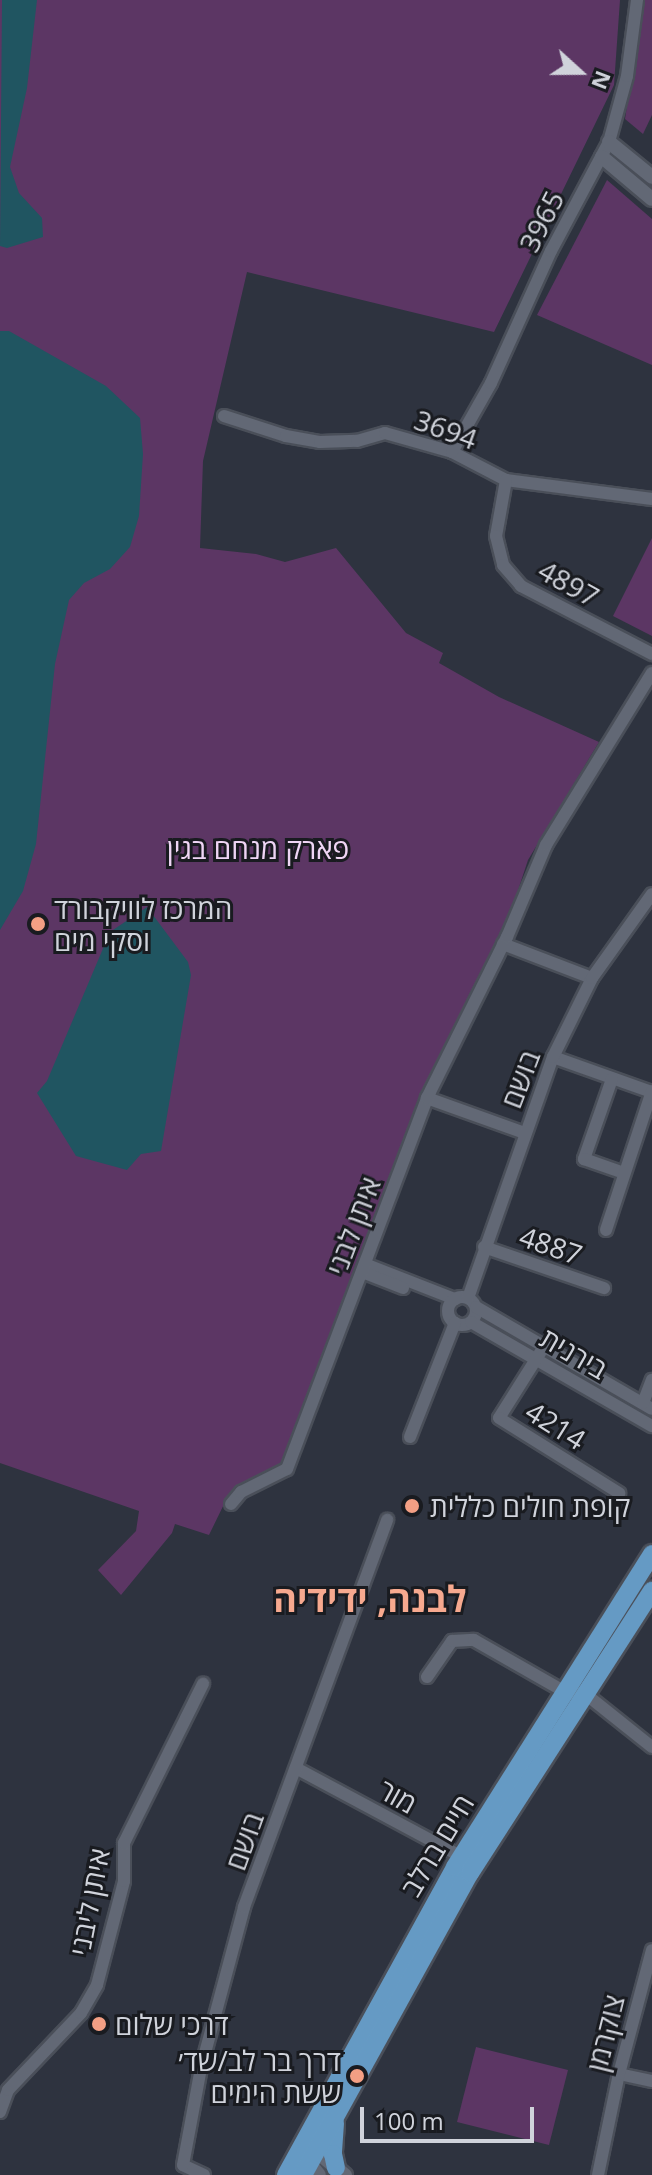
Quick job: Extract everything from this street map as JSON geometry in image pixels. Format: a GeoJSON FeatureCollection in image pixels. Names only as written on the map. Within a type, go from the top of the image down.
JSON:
{"type":"FeatureCollection","features":[{"type":"Feature","properties":{"kind":"main road","name":"חיים ברלב"},"geometry":{"type":"LineString","coordinates":[[318,2165],[337,2113],[470,1858],[568,1687],[652,1554]]}},
{"type":"Feature","properties":{"kind":"main road","name":"חיים ברלב"},"geometry":{"type":"LineString","coordinates":[[286,2175],[318,2165],[470,1858],[587,1695],[652,1591]]}},
{"type":"Feature","properties":{"kind":"main road"},"geometry":{"type":"LineString","coordinates":[[318,2165],[333,2154],[337,2113]]}},
{"type":"Feature","properties":{"kind":"street","name":"3965"},"geometry":{"type":"LineString","coordinates":[[452,452],[491,383],[555,242],[609,142],[625,85],[637,0]]}},
{"type":"Feature","properties":{"kind":"street"},"geometry":{"type":"LineString","coordinates":[[609,142],[652,177]]}},
{"type":"Feature","properties":{"kind":"street"},"geometry":{"type":"LineString","coordinates":[[602,157],[652,199]]}},
{"type":"Feature","properties":{"kind":"street","name":"3694"},"geometry":{"type":"LineString","coordinates":[[224,416],[286,436],[320,442],[357,441],[385,433],[452,452],[506,480],[652,499]]}},
{"type":"Feature","properties":{"kind":"street","name":"4897"},"geometry":{"type":"LineString","coordinates":[[506,480],[496,536],[503,565],[521,586],[652,654]]}},
{"type":"Feature","properties":{"kind":"street","name":"איתן לבני"},"geometry":{"type":"LineString","coordinates":[[231,1504],[241,1492],[287,1469],[427,1098],[503,944],[546,845],[652,673]]}},
{"type":"Feature","properties":{"kind":"street","name":"בושם"},"geometry":{"type":"LineString","coordinates":[[471,1322],[462,1302],[553,1057],[592,978],[652,894]]}},
{"type":"Feature","properties":{"kind":"street"},"geometry":{"type":"LineString","coordinates":[[639,914],[652,919]]}},
{"type":"Feature","properties":{"kind":"street"},"geometry":{"type":"LineString","coordinates":[[503,944],[592,978]]}},
{"type":"Feature","properties":{"kind":"street"},"geometry":{"type":"LineString","coordinates":[[553,1057],[652,1092],[606,1230]]}},
{"type":"Feature","properties":{"kind":"street"},"geometry":{"type":"LineString","coordinates":[[612,1079],[584,1159],[624,1173]]}},
{"type":"Feature","properties":{"kind":"street"},"geometry":{"type":"LineString","coordinates":[[427,1098],[525,1133]]}},
{"type":"Feature","properties":{"kind":"street","name":"4887"},"geometry":{"type":"LineString","coordinates":[[484,1247],[604,1288]]}},
{"type":"Feature","properties":{"kind":"street","name":"בירנית"},"geometry":{"type":"LineString","coordinates":[[363,1268],[462,1302],[545,1345],[647,1406]]}},
{"type":"Feature","properties":{"kind":"street"},"geometry":{"type":"LineString","coordinates":[[455,1323],[450,1317],[462,1302]]}},
{"type":"Feature","properties":{"kind":"street"},"geometry":{"type":"LineString","coordinates":[[455,1323],[471,1322]]}},
{"type":"Feature","properties":{"kind":"street","name":"בירנית"},"geometry":{"type":"LineString","coordinates":[[471,1322],[652,1426]]}},
{"type":"Feature","properties":{"kind":"street"},"geometry":{"type":"LineString","coordinates":[[410,1437],[455,1323]]}},
{"type":"Feature","properties":{"kind":"street","name":"4214"},"geometry":{"type":"LineString","coordinates":[[545,1345],[499,1418],[619,1493]]}},
{"type":"Feature","properties":{"kind":"street"},"geometry":{"type":"LineString","coordinates":[[647,1406],[652,1380]]}},
{"type":"Feature","properties":{"kind":"street","name":"בושם"},"geometry":{"type":"LineString","coordinates":[[204,2175],[183,2165],[201,2068],[244,1907],[387,1520]]}},
{"type":"Feature","properties":{"kind":"street"},"geometry":{"type":"LineString","coordinates":[[427,1677],[452,1641],[474,1640],[587,1695],[652,1747]]}},
{"type":"Feature","properties":{"kind":"street","name":"איתן ליבני"},"geometry":{"type":"LineString","coordinates":[[0,2112],[8,2090],[81,2013],[97,1985],[124,1881],[124,1843],[203,1684]]}},
{"type":"Feature","properties":{"kind":"street","name":"מור"},"geometry":{"type":"LineString","coordinates":[[296,1768],[470,1858]]}},
{"type":"Feature","properties":{"kind":"street","name":"צוקרמן"},"geometry":{"type":"LineString","coordinates":[[598,2175],[619,2074],[652,1950]]}},
{"type":"Feature","properties":{"kind":"street"},"geometry":{"type":"LineString","coordinates":[[619,2074],[652,2081]]}},
{"type":"Feature","properties":{"kind":"green space","name":"פארק מנחם בגין"},"geometry":{"type":"Polygon","coordinates":[[[0,0],[620,0],[614,85],[494,332],[247,272],[203,461],[200,548],[256,554],[285,562],[336,548],[406,633],[443,653],[439,663],[499,697],[599,742],[528,860],[501,942],[423,1095],[283,1466],[253,1477],[228,1496],[209,1535],[175,1524],[172,1533],[121,1595],[98,1570],[136,1531],[139,1511],[0,1463],[0,0]]]}},
{"type":"Feature","properties":{"kind":"green space"},"geometry":{"type":"Polygon","coordinates":[[[643,0],[652,0],[652,115],[643,134],[625,119],[643,0]]]}},
{"type":"Feature","properties":{"kind":"green space"},"geometry":{"type":"Polygon","coordinates":[[[607,180],[652,219],[652,365],[537,315],[607,180]]]}},
{"type":"Feature","properties":{"kind":"green space"},"geometry":{"type":"Polygon","coordinates":[[[652,538],[652,636],[613,616],[652,538]]]}},
{"type":"Feature","properties":{"kind":"green space"},"geometry":{"type":"Polygon","coordinates":[[[476,2047],[568,2070],[549,2145],[457,2122],[476,2047]]]}},
{"type":"Feature","properties":{"kind":"water"},"geometry":{"type":"Polygon","coordinates":[[[2,0],[37,0],[27,88],[10,167],[19,193],[42,218],[43,237],[7,248],[0,246],[2,0]]]}},
{"type":"Feature","properties":{"kind":"water"},"geometry":{"type":"Polygon","coordinates":[[[0,331],[9,331],[106,386],[140,418],[143,454],[139,516],[130,547],[110,569],[84,583],[69,600],[55,664],[36,844],[23,891],[0,930],[0,331]]]}},
{"type":"Feature","properties":{"kind":"water"},"geometry":{"type":"Polygon","coordinates":[[[147,907],[188,962],[191,975],[161,1151],[141,1154],[127,1170],[76,1156],[37,1093],[47,1081],[110,932],[147,907]]]}},
{"type":"Feature","properties":{"kind":"place","name":"המרכז לוויקבורד וסקי מים"},"geometry":{"type":"Point","coordinates":[38,924]}},
{"type":"Feature","properties":{"kind":"place","name":"קופת חולים כללית"},"geometry":{"type":"Point","coordinates":[412,1506]}},
{"type":"Feature","properties":{"kind":"place","name":"דרכי שלום"},"geometry":{"type":"Point","coordinates":[99,2024]}},
{"type":"Feature","properties":{"kind":"place","name":"דרך בר לב/שד׳ ששת הימים"},"geometry":{"type":"Point","coordinates":[357,2076]}},
{"type":"Feature","properties":{"kind":"district","name":"לבנה, ידידיה"},"geometry":{"type":"Point","coordinates":[370,1599]}}]}
